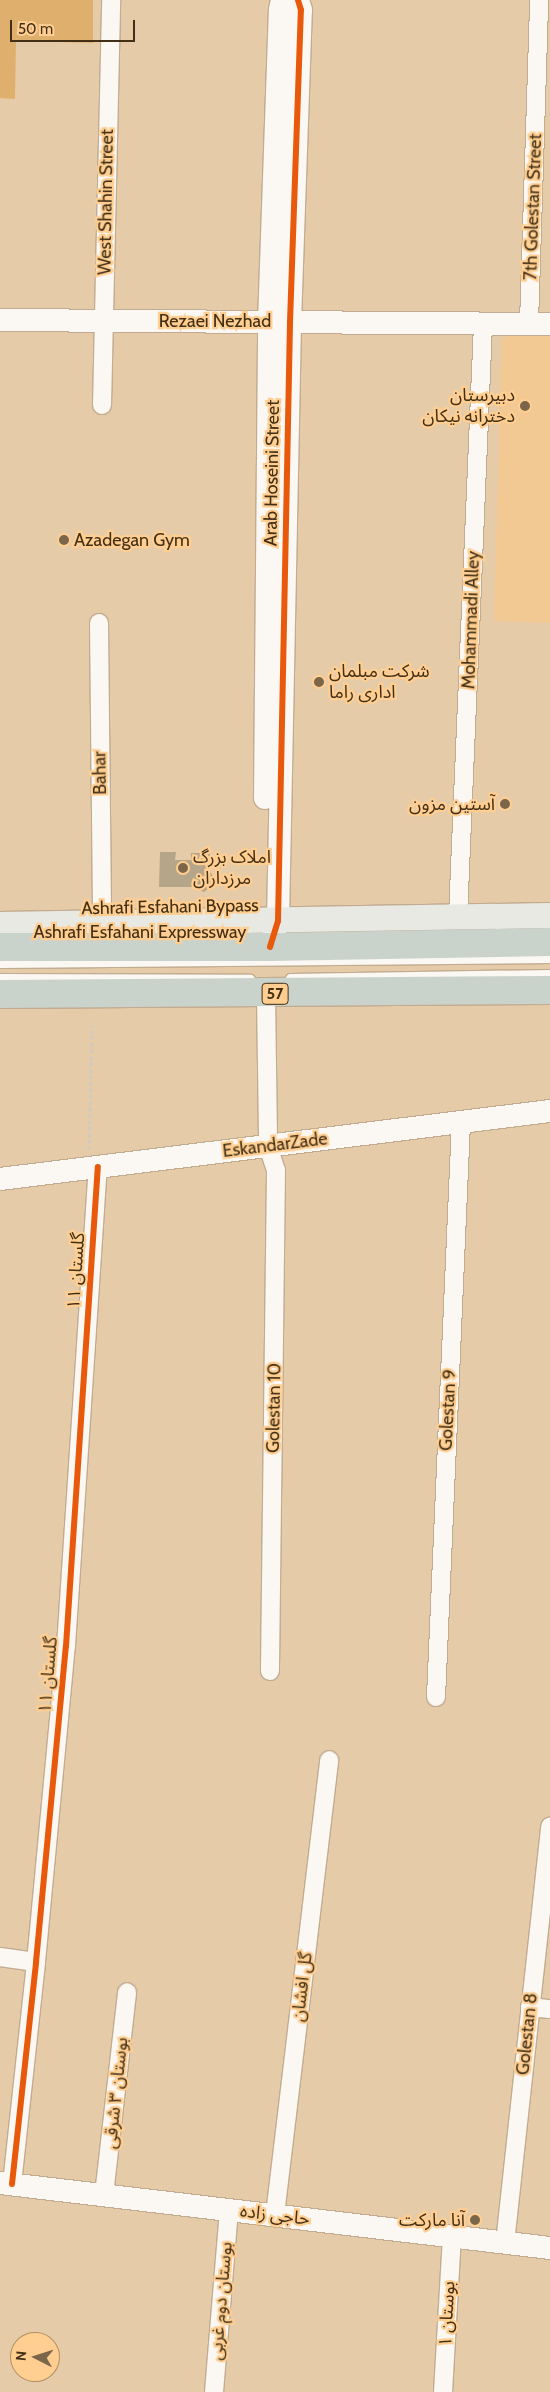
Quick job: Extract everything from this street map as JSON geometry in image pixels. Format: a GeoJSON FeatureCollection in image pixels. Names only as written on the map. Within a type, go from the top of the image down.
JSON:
{"type":"FeatureCollection","features":[{"type":"Feature","properties":{"kind":"highway","name":"Ashrafi Esfahani Expressway"},"geometry":{"type":"LineString","coordinates":[[0,947],[271,929],[550,942]]}},
{"type":"Feature","properties":{"kind":"highway","name":"57"},"geometry":{"type":"LineString","coordinates":[[0,994],[269,984],[491,992],[550,990]]}},
{"type":"Feature","properties":{"kind":"highway"},"geometry":{"type":"LineString","coordinates":[[491,992],[550,1007]]}},
{"type":"Feature","properties":{"kind":"main road","name":"Ashrafi Esfahani Bypass"},"geometry":{"type":"LineString","coordinates":[[0,924],[102,922],[271,929],[458,916],[550,915]]}},
{"type":"Feature","properties":{"kind":"street","name":"West Shahin Street"},"geometry":{"type":"LineString","coordinates":[[102,405],[111,0]]}},
{"type":"Feature","properties":{"kind":"street","name":"Arab Hoseini Street"},"geometry":{"type":"LineString","coordinates":[[271,929],[280,322],[280,10],[282,0]]}},
{"type":"Feature","properties":{"kind":"street","name":"Arab Hoseini Street"},"geometry":{"type":"LineString","coordinates":[[280,322],[301,10],[298,0]]}},
{"type":"Feature","properties":{"kind":"street","name":"7th Golestan Street"},"geometry":{"type":"LineString","coordinates":[[539,0],[540,324]]}},
{"type":"Feature","properties":{"kind":"street","name":"Rezaei Nezhad"},"geometry":{"type":"LineString","coordinates":[[0,320],[540,324]]}},
{"type":"Feature","properties":{"kind":"street","name":"Mohammadi Alley"},"geometry":{"type":"LineString","coordinates":[[458,916],[483,324]]}},
{"type":"Feature","properties":{"kind":"street","name":"Bahar"},"geometry":{"type":"LineString","coordinates":[[99,623],[102,922]]}},
{"type":"Feature","properties":{"kind":"street","name":"Golestan 10"},"geometry":{"type":"LineString","coordinates":[[269,984],[268,1146],[276,1170],[270,1671]]}},
{"type":"Feature","properties":{"kind":"street","name":"EskandarZade"},"geometry":{"type":"LineString","coordinates":[[0,1179],[550,1111]]}},
{"type":"Feature","properties":{"kind":"street","name":"Golestan 9"},"geometry":{"type":"LineString","coordinates":[[436,1697],[461,1122]]}},
{"type":"Feature","properties":{"kind":"street","name":"گلستان ۱۱"},"geometry":{"type":"LineString","coordinates":[[6,2183],[36,1962],[66,1646],[94,1168]]}},
{"type":"Feature","properties":{"kind":"street","name":"گل افشان"},"geometry":{"type":"LineString","coordinates":[[275,2216],[329,1760]]}},
{"type":"Feature","properties":{"kind":"street","name":"Golestan 8"},"geometry":{"type":"LineString","coordinates":[[505,2243],[550,1826]]}},
{"type":"Feature","properties":{"kind":"street"},"geometry":{"type":"LineString","coordinates":[[0,1957],[36,1962]]}},
{"type":"Feature","properties":{"kind":"street","name":"بوستان ۳ شرقی"},"geometry":{"type":"LineString","coordinates":[[104,2195],[127,1992]]}},
{"type":"Feature","properties":{"kind":"street"},"geometry":{"type":"LineString","coordinates":[[530,2007],[550,2009]]}},
{"type":"Feature","properties":{"kind":"street","name":"حاجی زاده"},"geometry":{"type":"LineString","coordinates":[[6,2183],[550,2248]]}},
{"type":"Feature","properties":{"kind":"street","name":"بوستان دوم غربی"},"geometry":{"type":"LineString","coordinates":[[214,2392],[229,2210]]}},
{"type":"Feature","properties":{"kind":"street","name":"بوستان ۱"},"geometry":{"type":"LineString","coordinates":[[443,2392],[452,2237]]}},
{"type":"Feature","properties":{"kind":"lane"},"geometry":{"type":"LineString","coordinates":[[0,963],[550,958]]}},
{"type":"Feature","properties":{"kind":"lane"},"geometry":{"type":"LineString","coordinates":[[0,978],[269,984],[550,974]]}},
{"type":"Feature","properties":{"kind":"path"},"geometry":{"type":"LineString","coordinates":[[92,1025],[94,1168]]}},
{"type":"Feature","properties":{"kind":"shaded area"},"geometry":{"type":"Polygon","coordinates":[[[0,0],[93,0],[93,43],[16,41],[15,99],[0,98],[0,0]]]}},
{"type":"Feature","properties":{"kind":"shaded area"},"geometry":{"type":"Polygon","coordinates":[[[512,331],[550,333],[550,623],[494,621],[502,340],[512,331]]]}},
{"type":"Feature","properties":{"kind":"building"},"geometry":{"type":"Polygon","coordinates":[[[160,852],[176,852],[175,860],[191,860],[191,853],[210,853],[209,870],[214,878],[213,885],[204,892],[194,887],[159,887],[160,852]]]}},
{"type":"Feature","properties":{"kind":"cycle path"},"geometry":{"type":"LineString","coordinates":[[270,947],[278,921],[290,322],[301,10],[298,0]]}},
{"type":"Feature","properties":{"kind":"cycle path"},"geometry":{"type":"LineString","coordinates":[[12,2184],[36,1962],[66,1646],[98,1167]]}},
{"type":"Feature","properties":{"kind":"place","name":"دبیرستان دخترانه نیکان"},"geometry":{"type":"Point","coordinates":[525,406]}},
{"type":"Feature","properties":{"kind":"place","name":"Azadegan Gym"},"geometry":{"type":"Point","coordinates":[64,540]}},
{"type":"Feature","properties":{"kind":"place","name":"شرکت مبلمان اداری راما"},"geometry":{"type":"Point","coordinates":[319,682]}},
{"type":"Feature","properties":{"kind":"place","name":"آستین مزون"},"geometry":{"type":"Point","coordinates":[505,804]}},
{"type":"Feature","properties":{"kind":"place","name":"املاک بزرگ مرزداران"},"geometry":{"type":"Point","coordinates":[183,868]}},
{"type":"Feature","properties":{"kind":"place","name":"آنا مارکت"},"geometry":{"type":"Point","coordinates":[475,2220]}}]}
